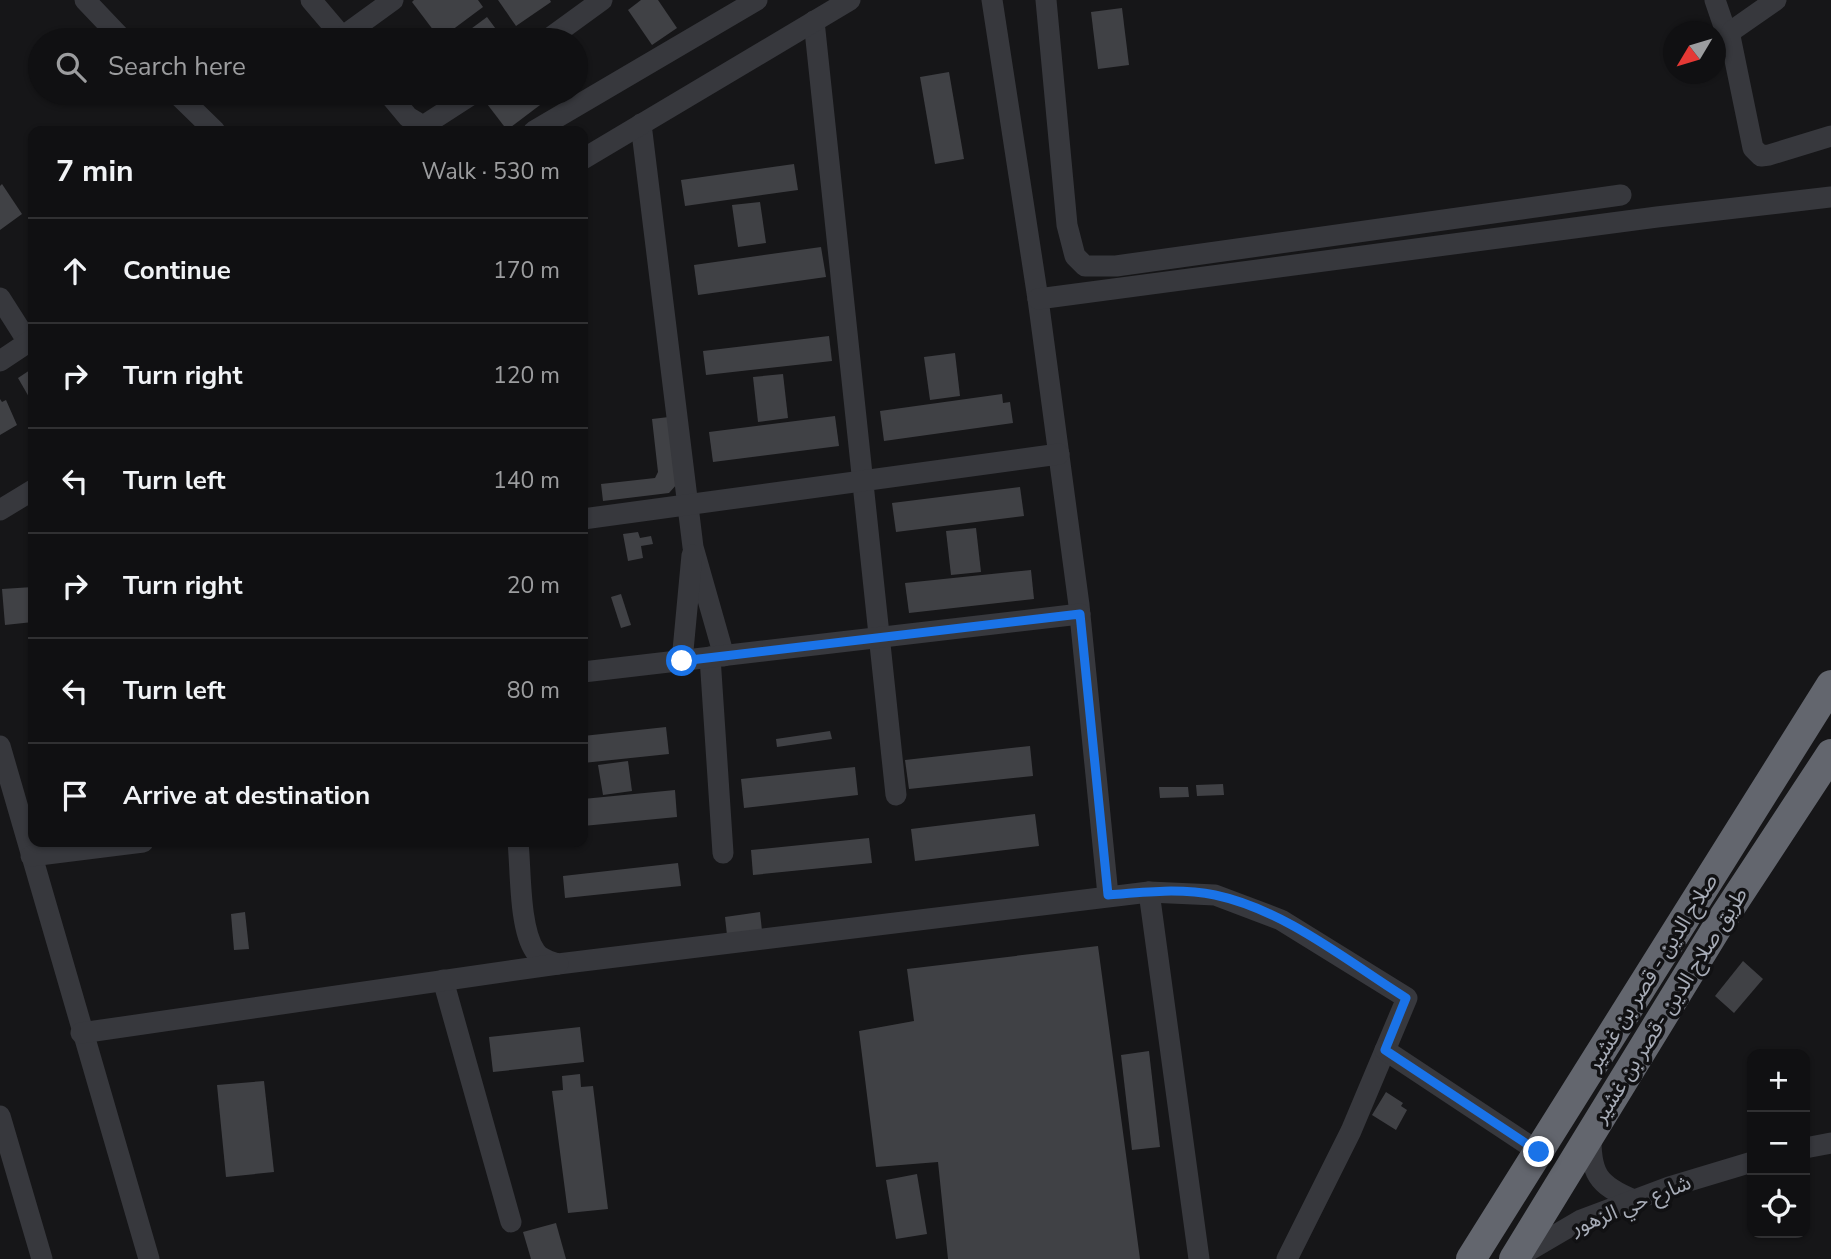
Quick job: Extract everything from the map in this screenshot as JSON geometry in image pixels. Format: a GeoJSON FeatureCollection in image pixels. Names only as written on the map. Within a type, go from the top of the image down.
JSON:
{"type":"FeatureCollection","features":[{"type":"Feature","properties":{"kind":"highway","name":"صلاح الدين - قصر بن غشير"},"geometry":{"type":"LineString","coordinates":[[1471,1259],[1831,685]]}},
{"type":"Feature","properties":{"kind":"highway","name":"طريق صلاح الدين -قصر بن غشير"},"geometry":{"type":"LineString","coordinates":[[1514,1259],[1591,1129],[1718,926],[1831,754]]}},
{"type":"Feature","properties":{"kind":"street"},"geometry":{"type":"LineString","coordinates":[[85,0],[112,28]]}},
{"type":"Feature","properties":{"kind":"street"},"geometry":{"type":"LineString","coordinates":[[311,0],[335,28]]}},
{"type":"Feature","properties":{"kind":"street"},"geometry":{"type":"LineString","coordinates":[[356,28],[393,0]]}},
{"type":"Feature","properties":{"kind":"street"},"geometry":{"type":"LineString","coordinates":[[564,28],[602,0]]}},
{"type":"Feature","properties":{"kind":"street"},"geometry":{"type":"LineString","coordinates":[[588,99],[757,0]]}},
{"type":"Feature","properties":{"kind":"street"},"geometry":{"type":"LineString","coordinates":[[588,156],[849,0]]}},
{"type":"Feature","properties":{"kind":"street"},"geometry":{"type":"LineString","coordinates":[[992,0],[1038,299],[1080,614],[1108,895]]}},
{"type":"Feature","properties":{"kind":"street"},"geometry":{"type":"LineString","coordinates":[[1046,0],[1067,225],[1075,256],[1085,266],[1116,266],[1621,195]]}},
{"type":"Feature","properties":{"kind":"street"},"geometry":{"type":"LineString","coordinates":[[1715,0],[1730,44],[1756,153],[1769,155],[1831,136]]}},
{"type":"Feature","properties":{"kind":"street"},"geometry":{"type":"LineString","coordinates":[[1730,44],[1733,30],[1776,0]]}},
{"type":"Feature","properties":{"kind":"street"},"geometry":{"type":"LineString","coordinates":[[814,21],[896,795]]}},
{"type":"Feature","properties":{"kind":"street"},"geometry":{"type":"LineString","coordinates":[[188,105],[210,126]]}},
{"type":"Feature","properties":{"kind":"street"},"geometry":{"type":"LineString","coordinates":[[398,105],[414,124]]}},
{"type":"Feature","properties":{"kind":"street"},"geometry":{"type":"LineString","coordinates":[[423,126],[455,105]]}},
{"type":"Feature","properties":{"kind":"street"},"geometry":{"type":"LineString","coordinates":[[543,126],[578,105]]}},
{"type":"Feature","properties":{"kind":"street"},"geometry":{"type":"LineString","coordinates":[[641,124],[693,547],[717,657],[723,853]]}},
{"type":"Feature","properties":{"kind":"street"},"geometry":{"type":"LineString","coordinates":[[1038,299],[1657,217],[1831,197]]}},
{"type":"Feature","properties":{"kind":"street"},"geometry":{"type":"LineString","coordinates":[[0,298],[28,337]]}},
{"type":"Feature","properties":{"kind":"street"},"geometry":{"type":"LineString","coordinates":[[0,361],[28,343]]}},
{"type":"Feature","properties":{"kind":"street"},"geometry":{"type":"LineString","coordinates":[[588,518],[1059,454]]}},
{"type":"Feature","properties":{"kind":"street"},"geometry":{"type":"LineString","coordinates":[[0,510],[28,493]]}},
{"type":"Feature","properties":{"kind":"street"},"geometry":{"type":"LineString","coordinates":[[682,661],[693,547]]}},
{"type":"Feature","properties":{"kind":"street"},"geometry":{"type":"LineString","coordinates":[[588,672],[1080,614]]}},
{"type":"Feature","properties":{"kind":"street"},"geometry":{"type":"LineString","coordinates":[[0,746],[28,845]]}},
{"type":"Feature","properties":{"kind":"street"},"geometry":{"type":"LineString","coordinates":[[28,847],[149,1259]]}},
{"type":"Feature","properties":{"kind":"street"},"geometry":{"type":"LineString","coordinates":[[31,856],[103,847]]}},
{"type":"Feature","properties":{"kind":"street"},"geometry":{"type":"LineString","coordinates":[[518,847],[527,933],[534,951],[544,960],[558,964]]}},
{"type":"Feature","properties":{"kind":"street"},"geometry":{"type":"LineString","coordinates":[[1149,892],[1199,1259]]}},
{"type":"Feature","properties":{"kind":"street"},"geometry":{"type":"LineString","coordinates":[[82,1033],[558,964],[1108,895],[1149,892],[1214,895],[1281,919],[1406,998],[1351,1131],[1287,1259]]}},
{"type":"Feature","properties":{"kind":"street"},"geometry":{"type":"LineString","coordinates":[[443,980],[511,1222]]}},
{"type":"Feature","properties":{"kind":"street"},"geometry":{"type":"LineString","coordinates":[[1385,1050],[1539,1152]]}},
{"type":"Feature","properties":{"kind":"street"},"geometry":{"type":"LineString","coordinates":[[0,1116],[7,1176],[42,1259]]}},
{"type":"Feature","properties":{"kind":"street"},"geometry":{"type":"LineString","coordinates":[[1591,1129],[1591,1158],[1595,1172],[1609,1187],[1634,1200]]}},
{"type":"Feature","properties":{"kind":"street"},"geometry":{"type":"LineString","coordinates":[[1810,1147],[1831,1143]]}},
{"type":"Feature","properties":{"kind":"street","name":"شارع حي الزهور"},"geometry":{"type":"LineString","coordinates":[[1514,1259],[1581,1220],[1747,1164]]}},
{"type":"Feature","properties":{"kind":"building"},"geometry":{"type":"Polygon","coordinates":[[[478,0],[483,7],[455,28],[432,28],[412,2],[478,0]]]}},
{"type":"Feature","properties":{"kind":"building"},"geometry":{"type":"Polygon","coordinates":[[[498,0],[550,0],[551,2],[516,26],[498,0]]]}},
{"type":"Feature","properties":{"kind":"building"},"geometry":{"type":"Polygon","coordinates":[[[641,0],[658,0],[677,28],[652,45],[628,10],[641,0]]]}},
{"type":"Feature","properties":{"kind":"building"},"geometry":{"type":"Polygon","coordinates":[[[1122,8],[1129,65],[1098,69],[1091,12],[1122,8]]]}},
{"type":"Feature","properties":{"kind":"building"},"geometry":{"type":"Polygon","coordinates":[[[487,17],[495,28],[472,28],[487,17]]]}},
{"type":"Feature","properties":{"kind":"building"},"geometry":{"type":"Polygon","coordinates":[[[949,72],[964,159],[935,164],[920,77],[949,72]]]}},
{"type":"Feature","properties":{"kind":"building"},"geometry":{"type":"Polygon","coordinates":[[[488,105],[540,105],[512,126],[504,126],[488,105]]]}},
{"type":"Feature","properties":{"kind":"building"},"geometry":{"type":"Polygon","coordinates":[[[794,164],[798,190],[685,206],[681,180],[794,164]]]}},
{"type":"Feature","properties":{"kind":"building"},"geometry":{"type":"Polygon","coordinates":[[[2,184],[22,214],[0,230],[0,186],[2,184]]]}},
{"type":"Feature","properties":{"kind":"building"},"geometry":{"type":"Polygon","coordinates":[[[760,202],[766,243],[738,247],[732,205],[760,202]]]}},
{"type":"Feature","properties":{"kind":"building"},"geometry":{"type":"Polygon","coordinates":[[[821,247],[826,277],[698,295],[694,265],[821,247]]]}},
{"type":"Feature","properties":{"kind":"building"},"geometry":{"type":"Polygon","coordinates":[[[829,336],[832,361],[706,375],[703,351],[829,336]]]}},
{"type":"Feature","properties":{"kind":"building"},"geometry":{"type":"Polygon","coordinates":[[[955,353],[960,396],[930,400],[924,357],[955,353]]]}},
{"type":"Feature","properties":{"kind":"building"},"geometry":{"type":"Polygon","coordinates":[[[28,371],[28,395],[18,378],[28,371]]]}},
{"type":"Feature","properties":{"kind":"building"},"geometry":{"type":"Polygon","coordinates":[[[783,374],[788,418],[758,422],[753,377],[783,374]]]}},
{"type":"Feature","properties":{"kind":"building"},"geometry":{"type":"Polygon","coordinates":[[[1002,394],[1003,403],[1010,402],[1013,423],[884,441],[880,411],[1002,394]]]}},
{"type":"Feature","properties":{"kind":"building"},"geometry":{"type":"Polygon","coordinates":[[[0,399],[2,402],[6,400],[17,425],[0,435],[0,399]]]}},
{"type":"Feature","properties":{"kind":"building"},"geometry":{"type":"Polygon","coordinates":[[[835,416],[839,446],[713,462],[709,432],[835,416]]]}},
{"type":"Feature","properties":{"kind":"building"},"geometry":{"type":"Polygon","coordinates":[[[669,417],[677,484],[669,493],[603,501],[601,484],[655,478],[658,472],[652,419],[669,417]]]}},
{"type":"Feature","properties":{"kind":"building"},"geometry":{"type":"Polygon","coordinates":[[[1020,487],[1024,516],[896,532],[892,503],[1020,487]]]}},
{"type":"Feature","properties":{"kind":"building"},"geometry":{"type":"Polygon","coordinates":[[[976,528],[981,572],[951,575],[946,531],[976,528]]]}},
{"type":"Feature","properties":{"kind":"building"},"geometry":{"type":"Polygon","coordinates":[[[638,532],[640,538],[651,536],[653,544],[641,546],[643,558],[628,561],[623,534],[638,532]]]}},
{"type":"Feature","properties":{"kind":"building"},"geometry":{"type":"Polygon","coordinates":[[[1031,570],[1034,599],[909,613],[905,583],[1031,570]]]}},
{"type":"Feature","properties":{"kind":"building"},"geometry":{"type":"Polygon","coordinates":[[[28,587],[28,623],[5,625],[2,589],[28,587]]]}},
{"type":"Feature","properties":{"kind":"building"},"geometry":{"type":"Polygon","coordinates":[[[621,594],[631,625],[621,628],[611,597],[621,594]]]}},
{"type":"Feature","properties":{"kind":"building"},"geometry":{"type":"Polygon","coordinates":[[[666,727],[669,754],[588,762],[588,735],[666,727]]]}},
{"type":"Feature","properties":{"kind":"building"},"geometry":{"type":"Polygon","coordinates":[[[830,731],[832,739],[777,747],[776,739],[830,731]]]}},
{"type":"Feature","properties":{"kind":"building"},"geometry":{"type":"Polygon","coordinates":[[[1030,746],[1033,776],[909,789],[905,760],[1030,746]]]}},
{"type":"Feature","properties":{"kind":"building"},"geometry":{"type":"Polygon","coordinates":[[[628,761],[632,791],[603,795],[598,765],[628,761]]]}},
{"type":"Feature","properties":{"kind":"building"},"geometry":{"type":"Polygon","coordinates":[[[855,767],[858,795],[744,808],[741,779],[855,767]]]}},
{"type":"Feature","properties":{"kind":"building"},"geometry":{"type":"Polygon","coordinates":[[[1223,784],[1224,795],[1197,796],[1196,785],[1223,784]]]}},
{"type":"Feature","properties":{"kind":"building"},"geometry":{"type":"Polygon","coordinates":[[[1159,787],[1188,787],[1189,797],[1160,798],[1159,787]]]}},
{"type":"Feature","properties":{"kind":"building"},"geometry":{"type":"Polygon","coordinates":[[[675,790],[677,817],[588,826],[588,799],[675,790]]]}},
{"type":"Feature","properties":{"kind":"building"},"geometry":{"type":"Polygon","coordinates":[[[1035,814],[1039,846],[915,861],[911,829],[1035,814]]]}},
{"type":"Feature","properties":{"kind":"building"},"geometry":{"type":"Polygon","coordinates":[[[869,838],[872,863],[753,875],[751,850],[869,838]]]}},
{"type":"Feature","properties":{"kind":"building"},"geometry":{"type":"Polygon","coordinates":[[[678,863],[681,886],[565,898],[563,876],[678,863]]]}},
{"type":"Feature","properties":{"kind":"building"},"geometry":{"type":"Polygon","coordinates":[[[245,912],[249,949],[234,950],[231,914],[245,912]]]}},
{"type":"Feature","properties":{"kind":"building"},"geometry":{"type":"Polygon","coordinates":[[[760,912],[762,931],[727,935],[725,917],[760,912]]]}},
{"type":"Feature","properties":{"kind":"building"},"geometry":{"type":"Polygon","coordinates":[[[1098,946],[1140,1259],[948,1259],[938,1162],[876,1167],[859,1031],[914,1021],[907,969],[1098,946]]]}},
{"type":"Feature","properties":{"kind":"building"},"geometry":{"type":"Polygon","coordinates":[[[1743,961],[1763,979],[1734,1013],[1715,996],[1743,961]]]}},
{"type":"Feature","properties":{"kind":"building"},"geometry":{"type":"Polygon","coordinates":[[[580,1027],[584,1062],[493,1072],[489,1037],[580,1027]]]}},
{"type":"Feature","properties":{"kind":"building"},"geometry":{"type":"Polygon","coordinates":[[[1149,1051],[1160,1147],[1132,1150],[1121,1055],[1149,1051]]]}},
{"type":"Feature","properties":{"kind":"building"},"geometry":{"type":"Polygon","coordinates":[[[580,1074],[581,1087],[593,1086],[608,1209],[568,1213],[552,1091],[563,1090],[562,1076],[580,1074]]]}},
{"type":"Feature","properties":{"kind":"building"},"geometry":{"type":"Polygon","coordinates":[[[264,1081],[274,1172],[226,1177],[217,1085],[264,1081]]]}},
{"type":"Feature","properties":{"kind":"building"},"geometry":{"type":"Polygon","coordinates":[[[1386,1092],[1403,1103],[1401,1106],[1407,1110],[1396,1130],[1372,1115],[1386,1092]]]}},
{"type":"Feature","properties":{"kind":"building"},"geometry":{"type":"Polygon","coordinates":[[[917,1174],[927,1234],[896,1239],[886,1180],[917,1174]]]}},
{"type":"Feature","properties":{"kind":"building"},"geometry":{"type":"Polygon","coordinates":[[[556,1223],[566,1259],[531,1259],[523,1232],[556,1223]]]}},
{"type":"Feature","properties":{"kind":"route"},"geometry":{"type":"LineString","coordinates":[[682,661],[1080,614],[1108,895],[1149,892],[1214,895],[1281,919],[1406,998],[1385,1050],[1539,1152]]}}]}
